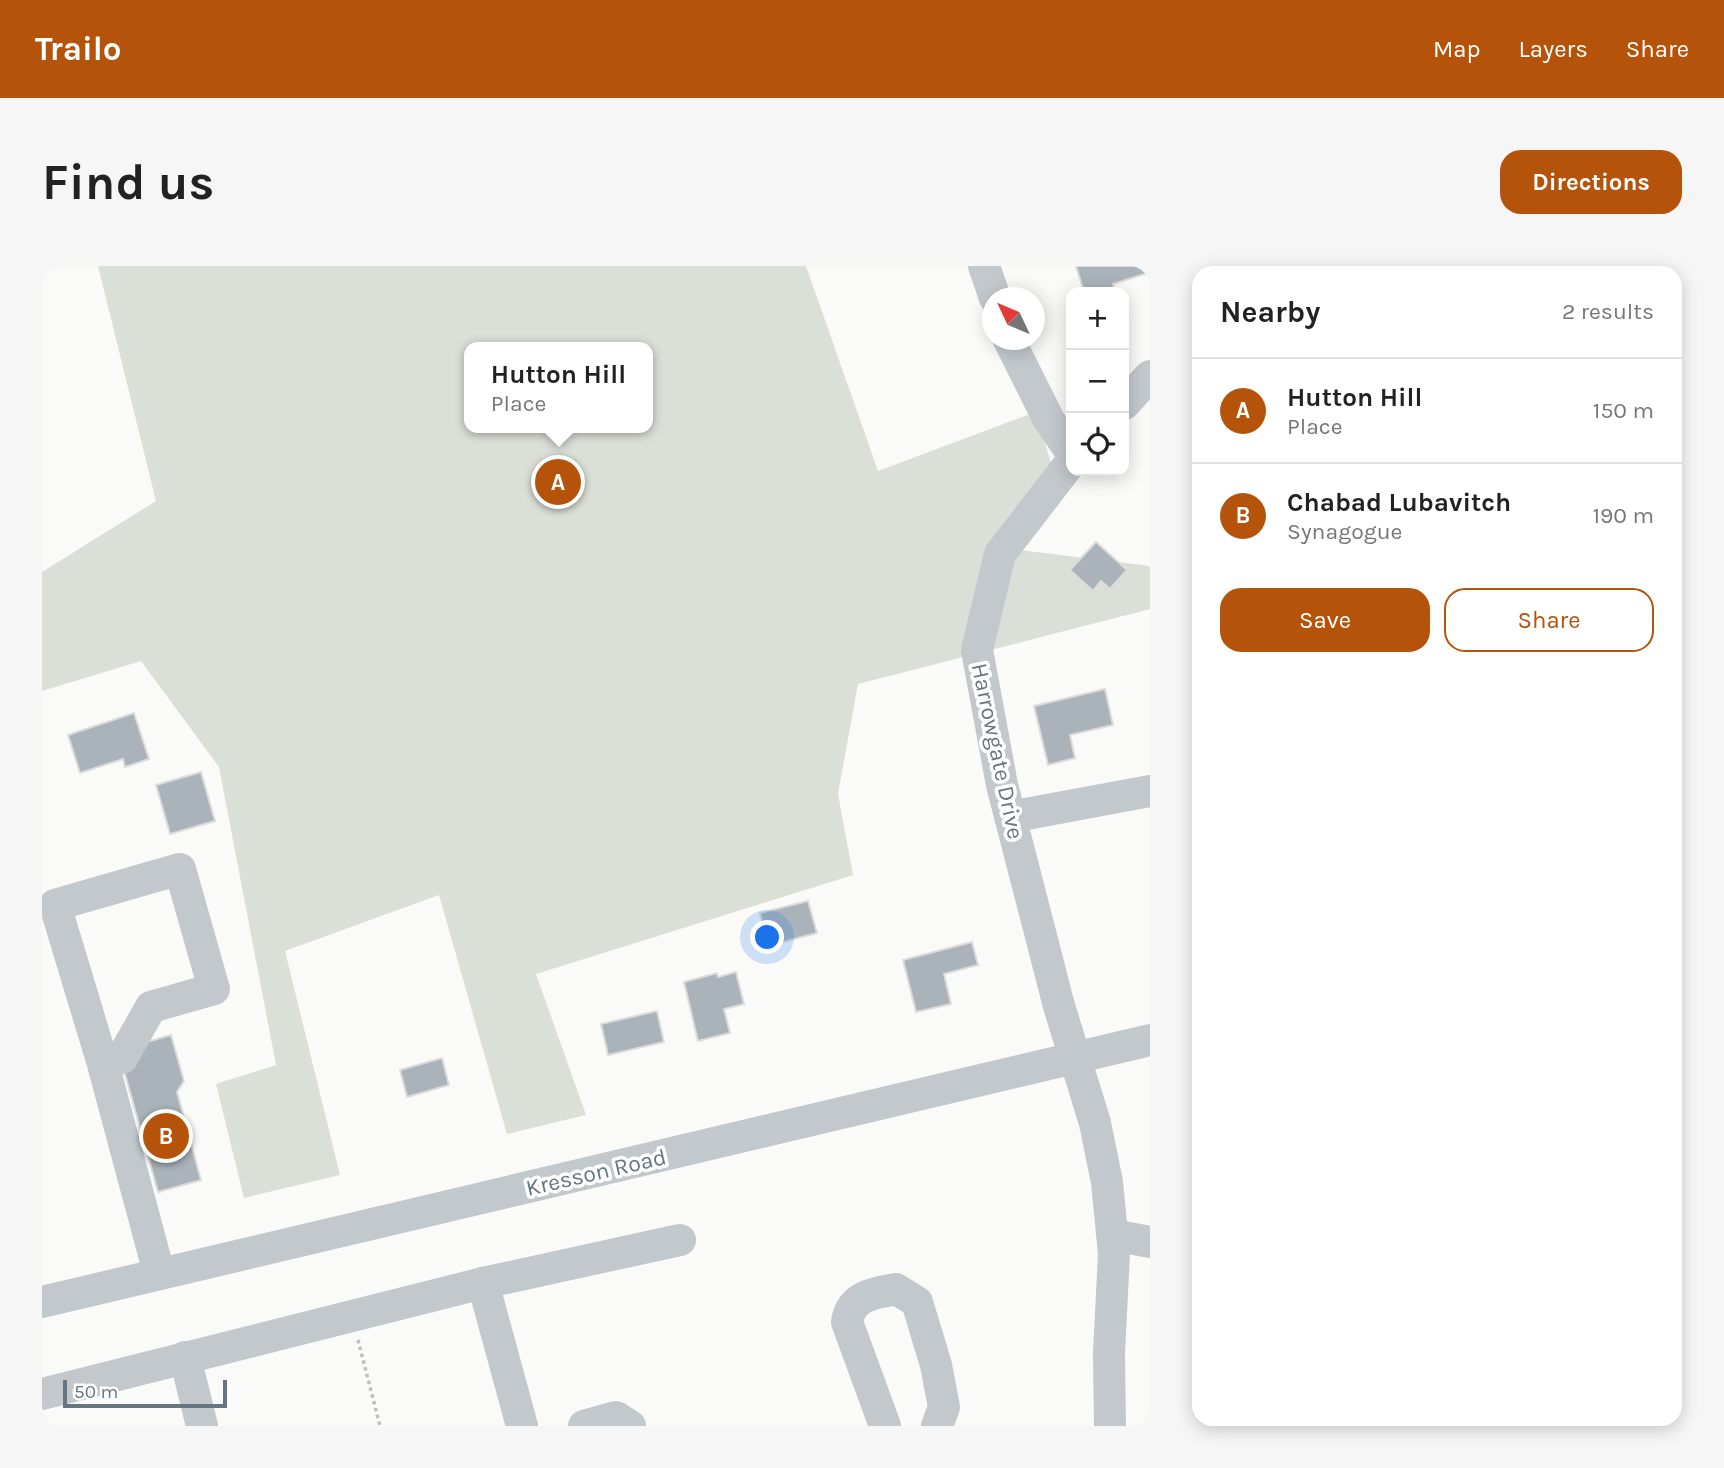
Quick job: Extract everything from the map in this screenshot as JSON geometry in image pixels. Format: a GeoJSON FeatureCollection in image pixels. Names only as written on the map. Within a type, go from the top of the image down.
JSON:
{"type":"FeatureCollection","features":[{"type":"Feature","properties":{"kind":"street"},"geometry":{"type":"LineString","coordinates":[[984,266],[991,287]]}},
{"type":"Feature","properties":{"kind":"street"},"geometry":{"type":"LineString","coordinates":[[1014,350],[1049,420],[1066,445]]}},
{"type":"Feature","properties":{"kind":"street"},"geometry":{"type":"LineString","coordinates":[[1129,399],[1150,376]]}},
{"type":"Feature","properties":{"kind":"street","name":"Harrowgate Drive"},"geometry":{"type":"LineString","coordinates":[[1066,468],[1000,554],[985,606],[977,650],[1010,817],[1075,1059],[1095,1123],[1107,1182],[1113,1235],[1110,1426]]}},
{"type":"Feature","properties":{"kind":"street"},"geometry":{"type":"LineString","coordinates":[[1010,817],[1150,791]]}},
{"type":"Feature","properties":{"kind":"street"},"geometry":{"type":"LineString","coordinates":[[103,1065],[122,1058],[150,1007],[214,989],[180,869],[55,905],[103,1065],[159,1273]]}},
{"type":"Feature","properties":{"kind":"street","name":"Kresson Road"},"geometry":{"type":"LineString","coordinates":[[42,1302],[1150,1041]]}},
{"type":"Feature","properties":{"kind":"street"},"geometry":{"type":"LineString","coordinates":[[1113,1235],[1150,1242]]}},
{"type":"Feature","properties":{"kind":"street"},"geometry":{"type":"LineString","coordinates":[[42,1394],[483,1283],[680,1240]]}},
{"type":"Feature","properties":{"kind":"street"},"geometry":{"type":"LineString","coordinates":[[483,1283],[522,1426]]}},
{"type":"Feature","properties":{"kind":"street"},"geometry":{"type":"LineString","coordinates":[[885,1426],[847,1322],[849,1310],[855,1302],[896,1289],[917,1302],[936,1365],[943,1407],[937,1426]]}},
{"type":"Feature","properties":{"kind":"street"},"geometry":{"type":"LineString","coordinates":[[185,1357],[202,1426]]}},
{"type":"Feature","properties":{"kind":"street"},"geometry":{"type":"LineString","coordinates":[[584,1426],[616,1418],[630,1426]]}},
{"type":"Feature","properties":{"kind":"path"},"geometry":{"type":"LineString","coordinates":[[352,1316],[380,1426]]}},
{"type":"Feature","properties":{"kind":"shaded area"},"geometry":{"type":"Polygon","coordinates":[[[98,266],[806,266],[878,471],[1035,412],[1056,478],[1003,548],[1150,566],[1150,609],[858,684],[838,794],[853,875],[536,974],[586,1115],[507,1134],[439,895],[285,951],[340,1175],[244,1198],[216,1084],[276,1065],[219,767],[141,661],[42,691],[42,572],[156,501],[98,266]]]}},
{"type":"Feature","properties":{"kind":"building"},"geometry":{"type":"Polygon","coordinates":[[[1076,266],[1145,266],[1148,273],[1113,284],[1114,287],[1082,287],[1076,266]]]}},
{"type":"Feature","properties":{"kind":"building"},"geometry":{"type":"Polygon","coordinates":[[[1096,542],[1127,570],[1110,589],[1101,581],[1093,591],[1070,570],[1096,542]]]}},
{"type":"Feature","properties":{"kind":"building"},"geometry":{"type":"Polygon","coordinates":[[[1105,689],[1113,725],[1070,735],[1075,758],[1048,765],[1034,706],[1105,689]]]}},
{"type":"Feature","properties":{"kind":"building"},"geometry":{"type":"Polygon","coordinates":[[[134,713],[149,759],[125,767],[123,759],[80,773],[68,735],[134,713]]]}},
{"type":"Feature","properties":{"kind":"building"},"geometry":{"type":"Polygon","coordinates":[[[201,772],[215,821],[170,834],[156,785],[201,772]]]}},
{"type":"Feature","properties":{"kind":"building"},"geometry":{"type":"Polygon","coordinates":[[[808,901],[817,933],[768,946],[760,913],[808,901]]]}},
{"type":"Feature","properties":{"kind":"building"},"geometry":{"type":"Polygon","coordinates":[[[972,942],[978,965],[944,974],[951,1004],[916,1012],[903,960],[972,942]]]}},
{"type":"Feature","properties":{"kind":"building"},"geometry":{"type":"Polygon","coordinates":[[[736,972],[744,1004],[724,1009],[730,1033],[698,1041],[684,982],[717,973],[718,977],[736,972]]]}},
{"type":"Feature","properties":{"kind":"building"},"geometry":{"type":"Polygon","coordinates":[[[657,1011],[664,1042],[608,1055],[601,1024],[657,1011]]]}},
{"type":"Feature","properties":{"kind":"building"},"geometry":{"type":"Polygon","coordinates":[[[171,1035],[184,1081],[177,1092],[201,1180],[158,1192],[125,1074],[143,1043],[171,1035]]]}},
{"type":"Feature","properties":{"kind":"building"},"geometry":{"type":"Polygon","coordinates":[[[442,1058],[449,1085],[407,1097],[400,1070],[442,1058]]]}},
{"type":"Feature","properties":{"kind":"place","name":"Hutton Hill"},"geometry":{"type":"Point","coordinates":[558,482]}},
{"type":"Feature","properties":{"kind":"place","name":"Chabad Lubavitch"},"geometry":{"type":"Point","coordinates":[166,1136]}}]}
